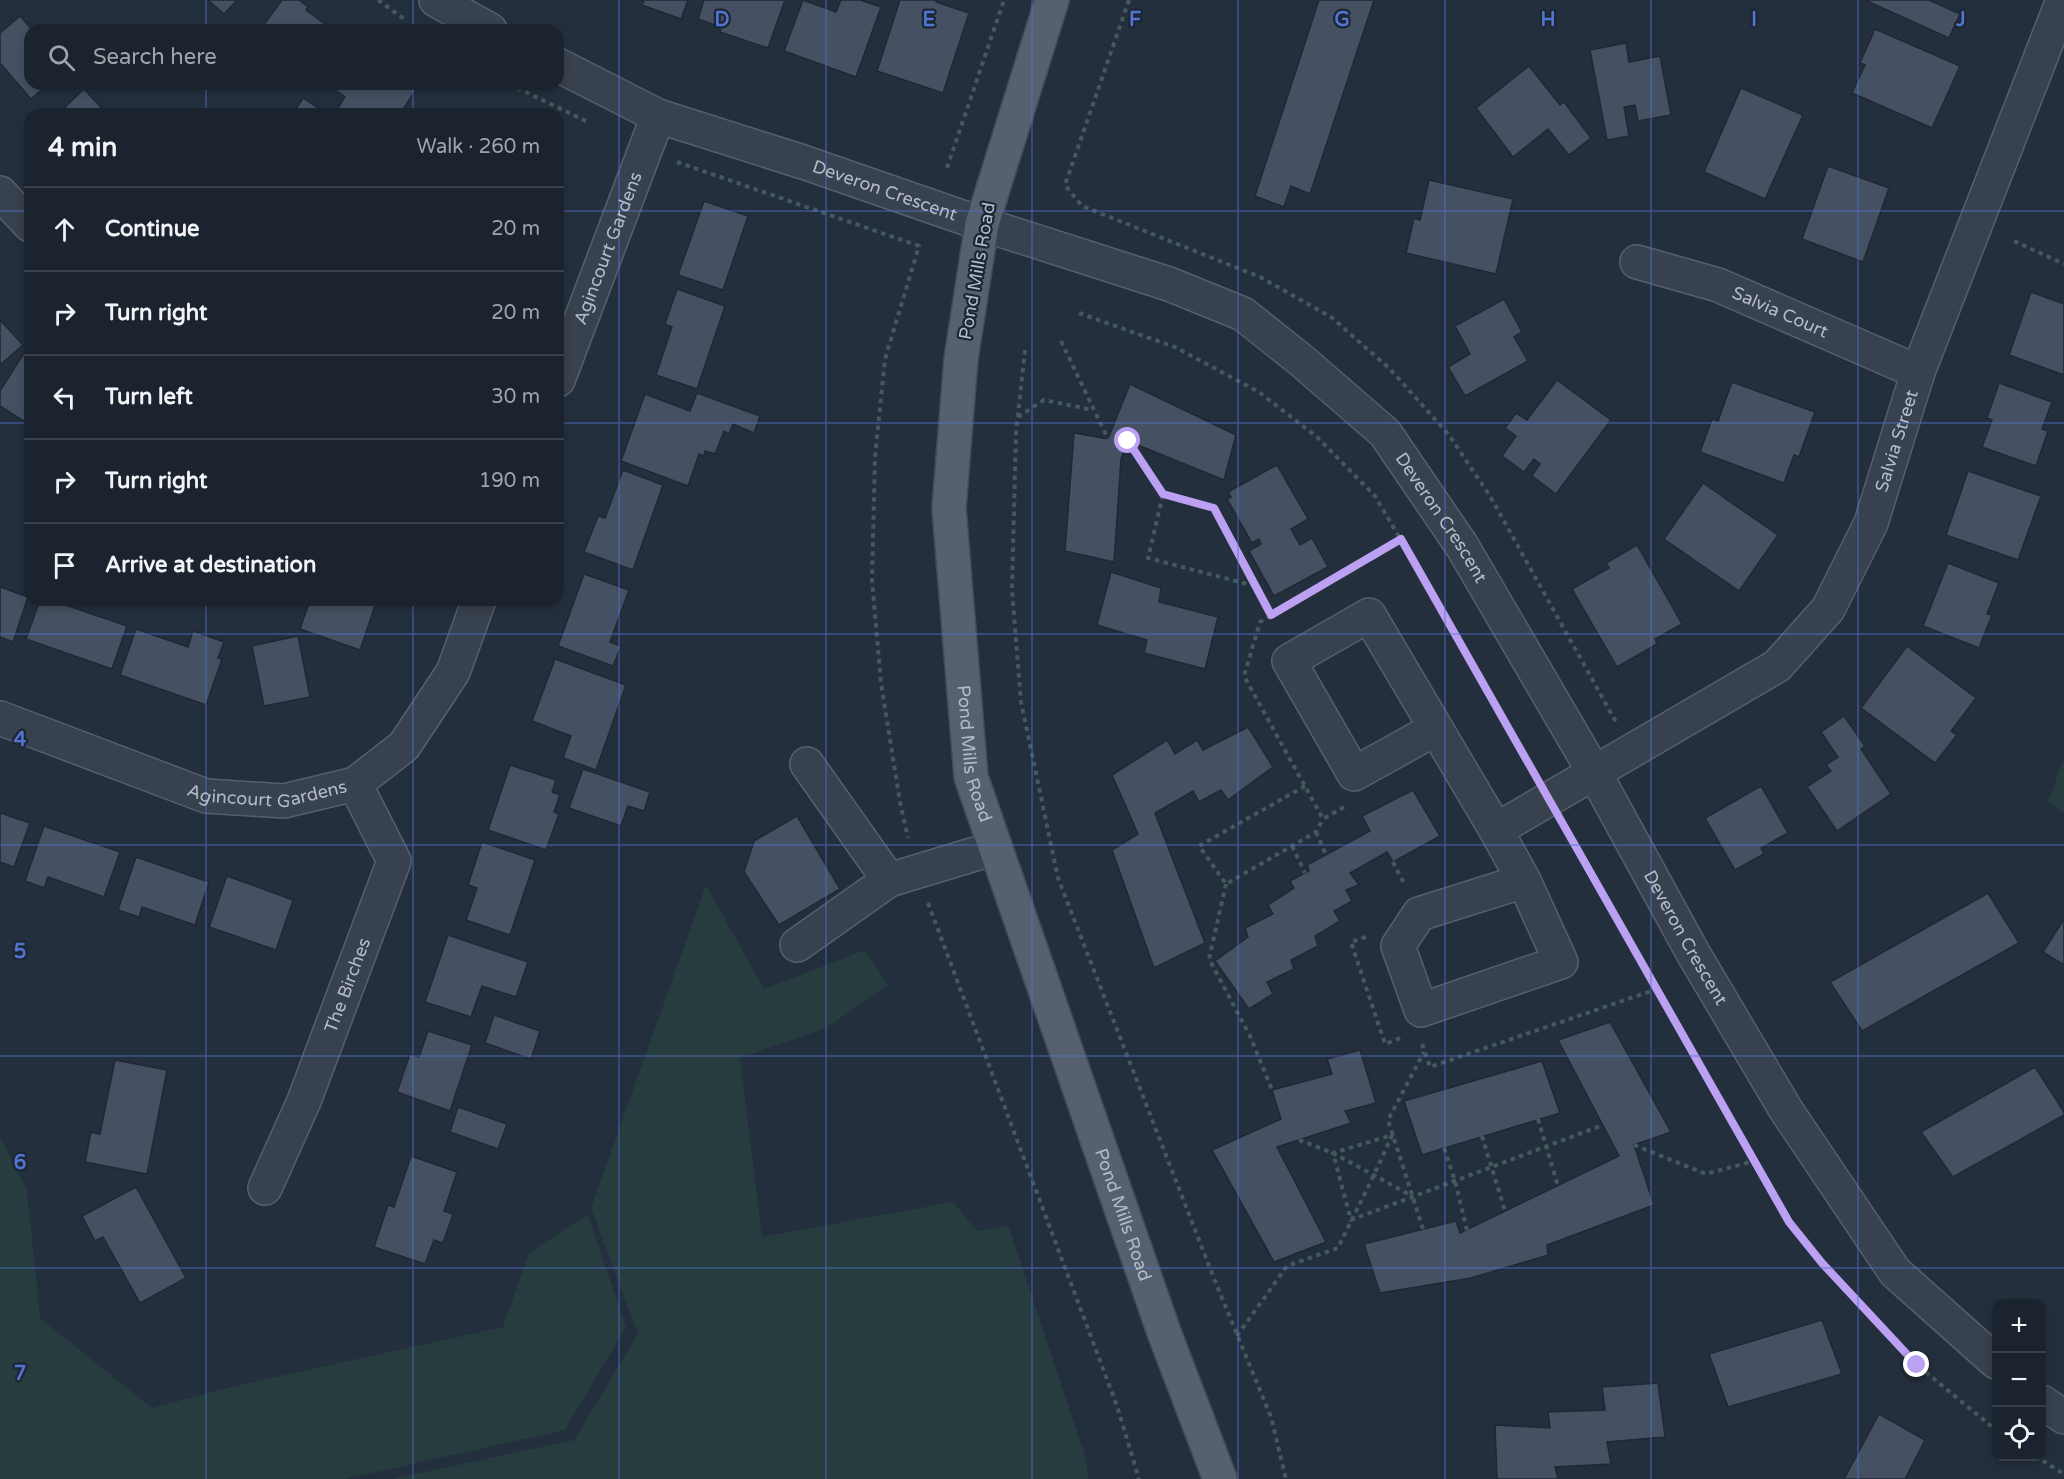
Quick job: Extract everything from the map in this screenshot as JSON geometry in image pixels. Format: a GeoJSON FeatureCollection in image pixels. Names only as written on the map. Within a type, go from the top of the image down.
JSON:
{"type":"FeatureCollection","features":[{"type":"Feature","properties":{"kind":"main road","name":"Pond Mills Road"},"geometry":{"type":"LineString","coordinates":[[1052,0],[982,224],[961,359],[948,508],[970,777],[1161,1324],[1220,1479]]}},
{"type":"Feature","properties":{"kind":"street"},"geometry":{"type":"LineString","coordinates":[[436,0],[479,24]]}},
{"type":"Feature","properties":{"kind":"street","name":"Salvia Street"},"geometry":{"type":"LineString","coordinates":[[1496,830],[1777,666],[1828,609],[1871,523],[1918,372],[2062,0]]}},
{"type":"Feature","properties":{"kind":"street","name":"Deveron Crescent"},"geometry":{"type":"LineString","coordinates":[[564,69],[658,116],[1168,284],[1243,314],[1302,361],[1385,434],[1462,546],[1594,772],[1693,953],[1786,1110],[1895,1272],[1992,1358]]}},
{"type":"Feature","properties":{"kind":"street","name":"Agincourt Gardens"},"geometry":{"type":"LineString","coordinates":[[564,364],[658,116]]}},
{"type":"Feature","properties":{"kind":"street"},"geometry":{"type":"LineString","coordinates":[[0,192],[24,218]]}},
{"type":"Feature","properties":{"kind":"street","name":"Salvia Court"},"geometry":{"type":"LineString","coordinates":[[1637,262],[1718,285],[1918,372]]}},
{"type":"Feature","properties":{"kind":"street","name":"Agincourt Gardens"},"geometry":{"type":"LineString","coordinates":[[0,718],[206,796],[284,801],[354,784],[404,746],[453,672],[477,606]]}},
{"type":"Feature","properties":{"kind":"street"},"geometry":{"type":"LineString","coordinates":[[1435,729],[1354,774],[1289,661],[1369,615],[1496,830],[1524,881],[1561,962],[1421,1010],[1398,946],[1419,914],[1524,881]]}},
{"type":"Feature","properties":{"kind":"street"},"geometry":{"type":"LineString","coordinates":[[807,764],[903,876]]}},
{"type":"Feature","properties":{"kind":"street","name":"The Birches"},"geometry":{"type":"LineString","coordinates":[[265,1188],[304,1101],[394,861],[354,784]]}},
{"type":"Feature","properties":{"kind":"street"},"geometry":{"type":"LineString","coordinates":[[797,945],[903,876],[995,848]]}},
{"type":"Feature","properties":{"kind":"street"},"geometry":{"type":"LineString","coordinates":[[2046,1405],[2064,1417]]}},
{"type":"Feature","properties":{"kind":"path"},"geometry":{"type":"LineString","coordinates":[[378,0],[412,24]]}},
{"type":"Feature","properties":{"kind":"path"},"geometry":{"type":"LineString","coordinates":[[946,168],[1004,0]]}},
{"type":"Feature","properties":{"kind":"path"},"geometry":{"type":"LineString","coordinates":[[1118,33],[1129,0]]}},
{"type":"Feature","properties":{"kind":"path"},"geometry":{"type":"LineString","coordinates":[[521,90],[559,108]]}},
{"type":"Feature","properties":{"kind":"path"},"geometry":{"type":"LineString","coordinates":[[564,111],[596,126]]}},
{"type":"Feature","properties":{"kind":"path"},"geometry":{"type":"LineString","coordinates":[[669,159],[919,246],[885,359],[875,457],[872,580],[881,683],[900,802],[903,876],[1113,1395],[1139,1479]]}},
{"type":"Feature","properties":{"kind":"path"},"geometry":{"type":"LineString","coordinates":[[2013,241],[2064,264]]}},
{"type":"Feature","properties":{"kind":"path"},"geometry":{"type":"LineString","coordinates":[[1079,313],[1174,347],[1259,392],[1317,437],[1375,496],[1789,1222],[1822,1263],[1917,1365],[1992,1427]]}},
{"type":"Feature","properties":{"kind":"path"},"geometry":{"type":"LineString","coordinates":[[1061,341],[1108,439]]}},
{"type":"Feature","properties":{"kind":"path"},"geometry":{"type":"LineString","coordinates":[[1025,350],[1017,417],[1012,590],[1020,691],[1058,878],[1271,1417],[1286,1479]]}},
{"type":"Feature","properties":{"kind":"path"},"geometry":{"type":"LineString","coordinates":[[1017,417],[1044,400],[1093,410]]}},
{"type":"Feature","properties":{"kind":"path"},"geometry":{"type":"LineString","coordinates":[[1128,441],[1163,494],[1214,508],[1271,615]]}},
{"type":"Feature","properties":{"kind":"path"},"geometry":{"type":"LineString","coordinates":[[1163,494],[1148,558],[1255,586]]}},
{"type":"Feature","properties":{"kind":"path"},"geometry":{"type":"LineString","coordinates":[[1323,819],[1244,676],[1260,622],[1401,539]]}},
{"type":"Feature","properties":{"kind":"path"},"geometry":{"type":"LineString","coordinates":[[1226,884],[1199,846],[1305,786]]}},
{"type":"Feature","properties":{"kind":"path"},"geometry":{"type":"LineString","coordinates":[[1272,1090],[1250,1036],[1209,959],[1226,884],[1316,832],[1323,819],[1351,803]]}},
{"type":"Feature","properties":{"kind":"path"},"geometry":{"type":"LineString","coordinates":[[1316,832],[1326,855]]}},
{"type":"Feature","properties":{"kind":"path"},"geometry":{"type":"LineString","coordinates":[[1292,846],[1305,873]]}},
{"type":"Feature","properties":{"kind":"path"},"geometry":{"type":"LineString","coordinates":[[1393,862],[1408,890]]}},
{"type":"Feature","properties":{"kind":"path"},"geometry":{"type":"LineString","coordinates":[[1372,935],[1351,942],[1385,1044],[1406,1036]]}},
{"type":"Feature","properties":{"kind":"path"},"geometry":{"type":"LineString","coordinates":[[1420,1042],[1430,1067],[1657,989]]}},
{"type":"Feature","properties":{"kind":"path"},"geometry":{"type":"LineString","coordinates":[[1423,1229],[1388,1120],[1424,1052]]}},
{"type":"Feature","properties":{"kind":"path"},"geometry":{"type":"LineString","coordinates":[[1538,1119],[1558,1186]]}},
{"type":"Feature","properties":{"kind":"path"},"geometry":{"type":"LineString","coordinates":[[1351,1220],[1603,1125]]}},
{"type":"Feature","properties":{"kind":"path"},"geometry":{"type":"LineString","coordinates":[[1238,1336],[1287,1266],[1338,1248],[1392,1135]]}},
{"type":"Feature","properties":{"kind":"path"},"geometry":{"type":"LineString","coordinates":[[1333,1154],[1392,1135]]}},
{"type":"Feature","properties":{"kind":"path"},"geometry":{"type":"LineString","coordinates":[[1482,1136],[1505,1211]]}},
{"type":"Feature","properties":{"kind":"path"},"geometry":{"type":"LineString","coordinates":[[1299,1140],[1333,1154],[1412,1197]]}},
{"type":"Feature","properties":{"kind":"path"},"geometry":{"type":"LineString","coordinates":[[1634,1145],[1706,1174],[1754,1161]]}},
{"type":"Feature","properties":{"kind":"path"},"geometry":{"type":"LineString","coordinates":[[1444,1148],[1467,1230]]}},
{"type":"Feature","properties":{"kind":"path"},"geometry":{"type":"LineString","coordinates":[[1333,1154],[1351,1220]]}},
{"type":"Feature","properties":{"kind":"path"},"geometry":{"type":"LineString","coordinates":[[2043,1461],[2064,1474]]}},
{"type":"Feature","properties":{"kind":"green space"},"geometry":{"type":"Polygon","coordinates":[[[2064,758],[2064,813],[2048,802],[2064,758]]]}},
{"type":"Feature","properties":{"kind":"green space"},"geometry":{"type":"Polygon","coordinates":[[[706,885],[764,989],[865,950],[888,985],[826,1028],[740,1058],[762,1237],[953,1202],[977,1231],[1008,1225],[1084,1453],[1089,1479],[392,1479],[574,1440],[638,1334],[591,1208],[706,885]]]}},
{"type":"Feature","properties":{"kind":"green space"},"geometry":{"type":"Polygon","coordinates":[[[0,1137],[27,1190],[40,1318],[152,1408],[235,1386],[503,1327],[529,1253],[588,1214],[626,1327],[565,1430],[345,1479],[0,1479],[0,1137]]]}},
{"type":"Feature","properties":{"kind":"building"},"geometry":{"type":"Polygon","coordinates":[[[208,0],[237,0],[224,14],[208,0]]]}},
{"type":"Feature","properties":{"kind":"building"},"geometry":{"type":"Polygon","coordinates":[[[282,0],[299,0],[308,7],[306,10],[325,24],[264,24],[282,0]]]}},
{"type":"Feature","properties":{"kind":"building"},"geometry":{"type":"Polygon","coordinates":[[[642,0],[688,0],[681,19],[642,5],[644,1],[642,0]]]}},
{"type":"Feature","properties":{"kind":"building"},"geometry":{"type":"Polygon","coordinates":[[[704,0],[785,0],[768,48],[720,32],[721,27],[698,19],[704,0]]]}},
{"type":"Feature","properties":{"kind":"building"},"geometry":{"type":"Polygon","coordinates":[[[803,0],[836,12],[841,0],[860,0],[881,7],[856,77],[784,51],[803,0]]]}},
{"type":"Feature","properties":{"kind":"building"},"geometry":{"type":"Polygon","coordinates":[[[900,0],[936,0],[936,2],[969,13],[943,93],[877,71],[900,0]]]}},
{"type":"Feature","properties":{"kind":"building"},"geometry":{"type":"Polygon","coordinates":[[[1319,0],[1374,0],[1310,194],[1291,186],[1284,207],[1255,196],[1319,0]]]}},
{"type":"Feature","properties":{"kind":"building"},"geometry":{"type":"Polygon","coordinates":[[[1865,0],[1929,0],[1960,14],[1949,38],[1865,0]]]}},
{"type":"Feature","properties":{"kind":"building"},"geometry":{"type":"Polygon","coordinates":[[[20,16],[27,24],[24,24],[24,90],[42,90],[31,99],[0,63],[0,33],[20,16]]]}},
{"type":"Feature","properties":{"kind":"building"},"geometry":{"type":"Polygon","coordinates":[[[1875,29],[1960,66],[1932,128],[1852,93],[1865,65],[1860,63],[1875,29]]]}},
{"type":"Feature","properties":{"kind":"building"},"geometry":{"type":"Polygon","coordinates":[[[1626,43],[1629,62],[1660,56],[1671,115],[1638,121],[1635,105],[1624,107],[1629,136],[1607,140],[1590,50],[1626,43]]]}},
{"type":"Feature","properties":{"kind":"building"},"geometry":{"type":"Polygon","coordinates":[[[1529,66],[1560,105],[1564,102],[1591,138],[1569,155],[1548,129],[1513,157],[1476,108],[1529,66]]]}},
{"type":"Feature","properties":{"kind":"building"},"geometry":{"type":"Polygon","coordinates":[[[1741,88],[1803,115],[1765,199],[1704,172],[1741,88]]]}},
{"type":"Feature","properties":{"kind":"building"},"geometry":{"type":"Polygon","coordinates":[[[85,90],[101,108],[64,108],[85,90]]]}},
{"type":"Feature","properties":{"kind":"building"},"geometry":{"type":"Polygon","coordinates":[[[335,90],[416,90],[404,108],[338,108],[345,97],[335,90]]]}},
{"type":"Feature","properties":{"kind":"building"},"geometry":{"type":"Polygon","coordinates":[[[303,98],[318,108],[297,108],[303,98]]]}},
{"type":"Feature","properties":{"kind":"building"},"geometry":{"type":"Polygon","coordinates":[[[1828,166],[1889,188],[1863,262],[1802,239],[1828,166]]]}},
{"type":"Feature","properties":{"kind":"building"},"geometry":{"type":"Polygon","coordinates":[[[1429,180],[1513,199],[1496,274],[1406,253],[1414,218],[1420,220],[1429,180]]]}},
{"type":"Feature","properties":{"kind":"building"},"geometry":{"type":"Polygon","coordinates":[[[704,201],[748,216],[723,290],[678,275],[704,201]]]}},
{"type":"Feature","properties":{"kind":"building"},"geometry":{"type":"Polygon","coordinates":[[[677,289],[725,306],[697,389],[656,375],[672,327],[665,324],[677,289]]]}},
{"type":"Feature","properties":{"kind":"building"},"geometry":{"type":"Polygon","coordinates":[[[2031,292],[2064,304],[2064,375],[2009,355],[2031,292]]]}},
{"type":"Feature","properties":{"kind":"building"},"geometry":{"type":"Polygon","coordinates":[[[1504,299],[1522,332],[1514,337],[1528,361],[1465,396],[1448,367],[1470,354],[1455,326],[1504,299]]]}},
{"type":"Feature","properties":{"kind":"building"},"geometry":{"type":"Polygon","coordinates":[[[0,320],[23,345],[0,365],[0,320]]]}},
{"type":"Feature","properties":{"kind":"building"},"geometry":{"type":"Polygon","coordinates":[[[24,353],[24,421],[0,406],[0,391],[24,353]]]}},
{"type":"Feature","properties":{"kind":"building"},"geometry":{"type":"Polygon","coordinates":[[[1557,380],[1611,420],[1556,494],[1532,476],[1540,464],[1534,459],[1524,472],[1502,456],[1516,436],[1505,428],[1516,413],[1527,420],[1557,380]]]}},
{"type":"Feature","properties":{"kind":"building"},"geometry":{"type":"Polygon","coordinates":[[[1732,382],[1815,412],[1799,457],[1794,455],[1784,483],[1700,452],[1712,419],[1718,421],[1732,382]]]}},
{"type":"Feature","properties":{"kind":"building"},"geometry":{"type":"Polygon","coordinates":[[[1999,383],[2052,402],[2042,429],[2048,431],[2036,466],[1982,447],[1992,420],[1987,418],[1999,383]]]}},
{"type":"Feature","properties":{"kind":"building"},"geometry":{"type":"Polygon","coordinates":[[[1130,384],[1236,435],[1224,480],[1128,441],[1121,459],[1114,562],[1065,551],[1074,433],[1108,439],[1130,384]]]}},
{"type":"Feature","properties":{"kind":"building"},"geometry":{"type":"Polygon","coordinates":[[[697,393],[760,416],[754,433],[733,424],[729,434],[724,431],[715,454],[705,451],[704,456],[699,454],[688,486],[621,461],[645,394],[690,411],[697,393]]]}},
{"type":"Feature","properties":{"kind":"building"},"geometry":{"type":"Polygon","coordinates":[[[1277,465],[1308,519],[1291,529],[1300,545],[1312,538],[1328,567],[1274,596],[1249,551],[1261,544],[1259,539],[1252,543],[1227,499],[1231,497],[1228,492],[1277,465]]]}},
{"type":"Feature","properties":{"kind":"building"},"geometry":{"type":"Polygon","coordinates":[[[623,470],[663,485],[633,570],[584,552],[598,516],[605,518],[623,470]]]}},
{"type":"Feature","properties":{"kind":"building"},"geometry":{"type":"Polygon","coordinates":[[[1968,471],[2041,496],[2018,560],[1946,535],[1968,471]]]}},
{"type":"Feature","properties":{"kind":"building"},"geometry":{"type":"Polygon","coordinates":[[[1703,483],[1778,535],[1739,591],[1664,539],[1703,483]]]}},
{"type":"Feature","properties":{"kind":"building"},"geometry":{"type":"Polygon","coordinates":[[[1637,545],[1682,624],[1655,639],[1657,644],[1617,667],[1572,589],[1609,568],[1606,563],[1637,545]]]}},
{"type":"Feature","properties":{"kind":"building"},"geometry":{"type":"Polygon","coordinates":[[[1948,563],[1999,583],[1987,614],[1992,615],[1979,648],[1923,626],[1948,563]]]}},
{"type":"Feature","properties":{"kind":"building"},"geometry":{"type":"Polygon","coordinates":[[[1111,572],[1161,588],[1159,602],[1218,617],[1205,669],[1144,653],[1147,640],[1097,625],[1111,572]]]}},
{"type":"Feature","properties":{"kind":"building"},"geometry":{"type":"Polygon","coordinates":[[[584,574],[629,590],[610,642],[621,646],[613,666],[558,646],[584,574]]]}},
{"type":"Feature","properties":{"kind":"building"},"geometry":{"type":"Polygon","coordinates":[[[0,587],[24,596],[25,606],[13,642],[0,637],[0,587]]]}},
{"type":"Feature","properties":{"kind":"building"},"geometry":{"type":"Polygon","coordinates":[[[38,606],[69,606],[127,626],[112,669],[26,639],[38,606]]]}},
{"type":"Feature","properties":{"kind":"building"},"geometry":{"type":"Polygon","coordinates":[[[308,606],[375,606],[360,650],[300,629],[308,606]]]}},
{"type":"Feature","properties":{"kind":"building"},"geometry":{"type":"Polygon","coordinates":[[[136,629],[188,647],[193,631],[224,642],[218,658],[222,659],[206,705],[120,675],[136,629]]]}},
{"type":"Feature","properties":{"kind":"building"},"geometry":{"type":"Polygon","coordinates":[[[298,636],[310,697],[264,706],[252,646],[298,636]]]}},
{"type":"Feature","properties":{"kind":"building"},"geometry":{"type":"Polygon","coordinates":[[[1907,646],[1976,698],[1951,731],[1957,735],[1935,763],[1861,708],[1907,646]]]}},
{"type":"Feature","properties":{"kind":"building"},"geometry":{"type":"Polygon","coordinates":[[[555,659],[626,685],[596,770],[563,758],[571,736],[532,721],[555,659]]]}},
{"type":"Feature","properties":{"kind":"building"},"geometry":{"type":"Polygon","coordinates":[[[1844,716],[1865,746],[1861,749],[1891,794],[1837,831],[1807,787],[1831,771],[1826,765],[1838,757],[1821,732],[1844,716]]]}},
{"type":"Feature","properties":{"kind":"building"},"geometry":{"type":"Polygon","coordinates":[[[1248,727],[1273,767],[1228,800],[1221,790],[1199,802],[1193,791],[1155,813],[1205,943],[1154,968],[1112,850],[1138,834],[1112,775],[1167,740],[1175,754],[1197,740],[1203,750],[1248,727]]]}},
{"type":"Feature","properties":{"kind":"building"},"geometry":{"type":"Polygon","coordinates":[[[510,765],[556,780],[552,792],[560,795],[554,812],[559,814],[546,850],[488,830],[510,765]]]}},
{"type":"Feature","properties":{"kind":"building"},"geometry":{"type":"Polygon","coordinates":[[[583,769],[650,792],[644,811],[628,806],[621,826],[569,808],[583,769]]]}},
{"type":"Feature","properties":{"kind":"building"},"geometry":{"type":"Polygon","coordinates":[[[1761,786],[1788,833],[1761,848],[1764,854],[1735,870],[1705,818],[1761,786]]]}},
{"type":"Feature","properties":{"kind":"building"},"geometry":{"type":"Polygon","coordinates":[[[1413,790],[1440,836],[1393,862],[1387,852],[1350,873],[1359,885],[1346,890],[1352,901],[1334,911],[1340,921],[1315,936],[1318,946],[1291,960],[1294,969],[1267,982],[1273,994],[1249,1009],[1215,961],[1248,937],[1245,928],[1273,914],[1268,905],[1294,888],[1290,881],[1309,871],[1307,865],[1370,831],[1362,816],[1413,790]]]}},
{"type":"Feature","properties":{"kind":"building"},"geometry":{"type":"Polygon","coordinates":[[[0,813],[30,823],[14,867],[0,862],[0,813]]]}},
{"type":"Feature","properties":{"kind":"building"},"geometry":{"type":"Polygon","coordinates":[[[797,816],[840,889],[779,925],[744,872],[754,841],[797,816]]]}},
{"type":"Feature","properties":{"kind":"building"},"geometry":{"type":"Polygon","coordinates":[[[44,826],[120,852],[104,897],[48,877],[44,888],[25,881],[44,826]]]}},
{"type":"Feature","properties":{"kind":"building"},"geometry":{"type":"Polygon","coordinates":[[[482,842],[535,860],[510,935],[466,920],[477,888],[468,885],[482,842]]]}},
{"type":"Feature","properties":{"kind":"building"},"geometry":{"type":"Polygon","coordinates":[[[136,857],[209,882],[195,925],[142,907],[139,917],[118,910],[136,857]]]}},
{"type":"Feature","properties":{"kind":"building"},"geometry":{"type":"Polygon","coordinates":[[[227,876],[293,900],[276,950],[209,927],[227,876]]]}},
{"type":"Feature","properties":{"kind":"building"},"geometry":{"type":"Polygon","coordinates":[[[1988,893],[2019,943],[1862,1031],[1830,982],[1988,893]]]}},
{"type":"Feature","properties":{"kind":"building"},"geometry":{"type":"Polygon","coordinates":[[[2064,919],[2064,965],[2043,952],[2064,919]]]}},
{"type":"Feature","properties":{"kind":"building"},"geometry":{"type":"Polygon","coordinates":[[[448,935],[528,962],[516,997],[482,986],[471,1017],[425,1002],[448,935]]]}},
{"type":"Feature","properties":{"kind":"building"},"geometry":{"type":"Polygon","coordinates":[[[494,1015],[540,1031],[531,1059],[485,1043],[494,1015]]]}},
{"type":"Feature","properties":{"kind":"building"},"geometry":{"type":"Polygon","coordinates":[[[1610,1022],[1671,1132],[1634,1145],[1654,1205],[1547,1245],[1548,1255],[1471,1278],[1380,1293],[1364,1244],[1456,1221],[1460,1233],[1619,1156],[1558,1040],[1610,1022]]]}},
{"type":"Feature","properties":{"kind":"building"},"geometry":{"type":"Polygon","coordinates":[[[428,1031],[472,1045],[450,1111],[397,1092],[410,1054],[419,1057],[428,1031]]]}},
{"type":"Feature","properties":{"kind":"building"},"geometry":{"type":"Polygon","coordinates":[[[1360,1050],[1376,1103],[1345,1111],[1351,1123],[1277,1147],[1326,1242],[1274,1262],[1212,1150],[1281,1119],[1272,1090],[1332,1074],[1327,1059],[1360,1050]]]}},
{"type":"Feature","properties":{"kind":"building"},"geometry":{"type":"Polygon","coordinates":[[[115,1060],[167,1070],[147,1174],[85,1162],[91,1132],[100,1134],[115,1060]]]}},
{"type":"Feature","properties":{"kind":"building"},"geometry":{"type":"Polygon","coordinates":[[[1542,1061],[1560,1113],[1422,1155],[1404,1101],[1542,1061]]]}},
{"type":"Feature","properties":{"kind":"building"},"geometry":{"type":"Polygon","coordinates":[[[2035,1067],[2064,1115],[1953,1177],[1921,1132],[2035,1067]]]}},
{"type":"Feature","properties":{"kind":"building"},"geometry":{"type":"Polygon","coordinates":[[[458,1107],[507,1124],[498,1149],[450,1132],[458,1107]]]}},
{"type":"Feature","properties":{"kind":"building"},"geometry":{"type":"Polygon","coordinates":[[[411,1156],[457,1172],[444,1211],[453,1214],[443,1243],[434,1240],[425,1264],[374,1247],[388,1205],[394,1207],[411,1156]]]}},
{"type":"Feature","properties":{"kind":"building"},"geometry":{"type":"Polygon","coordinates":[[[136,1187],[186,1278],[140,1303],[103,1237],[95,1241],[82,1216],[136,1187]]]}},
{"type":"Feature","properties":{"kind":"building"},"geometry":{"type":"Polygon","coordinates":[[[1822,1320],[1842,1374],[1728,1407],[1709,1354],[1822,1320]]]}},
{"type":"Feature","properties":{"kind":"building"},"geometry":{"type":"Polygon","coordinates":[[[1658,1383],[1665,1437],[1607,1442],[1611,1464],[1555,1467],[1558,1479],[1497,1479],[1495,1425],[1550,1428],[1548,1412],[1605,1410],[1602,1387],[1658,1383]]]}},
{"type":"Feature","properties":{"kind":"building"},"geometry":{"type":"Polygon","coordinates":[[[1879,1414],[1925,1440],[1905,1479],[1844,1479],[1879,1414]]]}},
{"type":"Feature","properties":{"kind":"route"},"geometry":{"type":"LineString","coordinates":[[1128,441],[1163,494],[1214,508],[1271,615],[1401,539],[1789,1222],[1822,1263],[1917,1365]]}}]}
